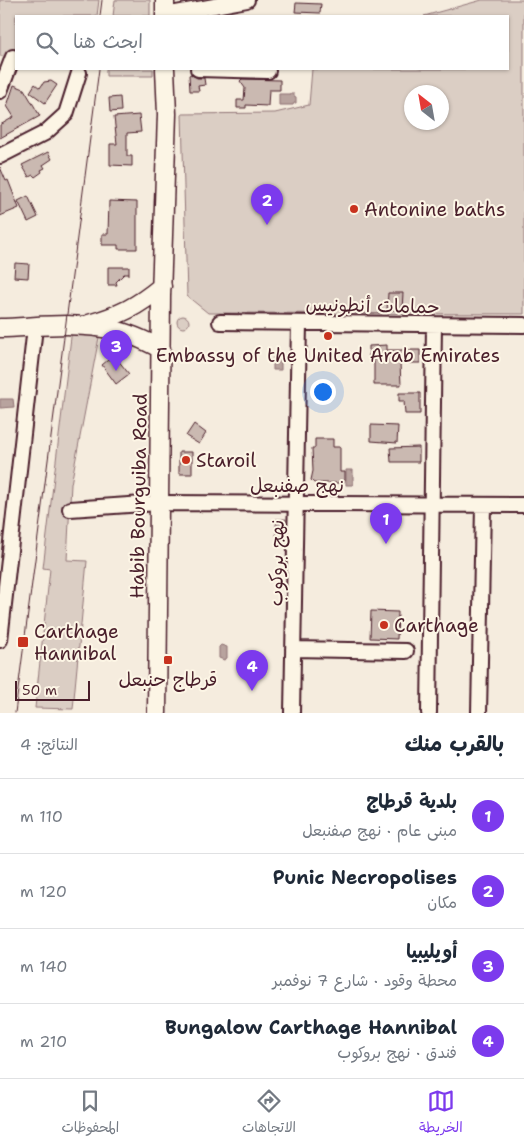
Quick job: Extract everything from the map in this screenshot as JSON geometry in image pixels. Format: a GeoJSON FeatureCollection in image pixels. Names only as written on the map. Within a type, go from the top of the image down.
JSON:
{"type":"FeatureCollection","features":[{"type":"Feature","properties":{"kind":"main road","name":"Habib Bourguiba Road"},"geometry":{"type":"LineString","coordinates":[[157,713],[158,503],[167,114],[166,70]]}},
{"type":"Feature","properties":{"kind":"main road"},"geometry":{"type":"LineString","coordinates":[[0,328],[84,325],[117,316],[142,302],[162,286]]}},
{"type":"Feature","properties":{"kind":"main road"},"geometry":{"type":"LineString","coordinates":[[84,325],[114,330],[144,340],[161,349]]}},
{"type":"Feature","properties":{"kind":"street"},"geometry":{"type":"LineString","coordinates":[[165,10],[247,0]]}},
{"type":"Feature","properties":{"kind":"street"},"geometry":{"type":"LineString","coordinates":[[0,91],[13,56]]}},
{"type":"Feature","properties":{"kind":"street"},"geometry":{"type":"LineString","coordinates":[[233,70],[268,71]]}},
{"type":"Feature","properties":{"kind":"street"},"geometry":{"type":"LineString","coordinates":[[0,156],[45,133],[66,114],[79,73]]}},
{"type":"Feature","properties":{"kind":"street","name":"حمامات أنطونيس"},"geometry":{"type":"LineString","coordinates":[[220,322],[524,325]]}},
{"type":"Feature","properties":{"kind":"street","name":"نهج بروكوب"},"geometry":{"type":"LineString","coordinates":[[292,713],[299,323]]}},
{"type":"Feature","properties":{"kind":"street"},"geometry":{"type":"LineString","coordinates":[[429,713],[434,325]]}},
{"type":"Feature","properties":{"kind":"street"},"geometry":{"type":"LineString","coordinates":[[0,640],[35,328]]}},
{"type":"Feature","properties":{"kind":"street","name":"نهج صفنبعل"},"geometry":{"type":"LineString","coordinates":[[70,509],[158,503],[432,506],[524,505]]}},
{"type":"Feature","properties":{"kind":"street"},"geometry":{"type":"LineString","coordinates":[[479,713],[483,506]]}},
{"type":"Feature","properties":{"kind":"street"},"geometry":{"type":"LineString","coordinates":[[293,649],[406,651]]}},
{"type":"Feature","properties":{"kind":"shaded area"},"geometry":{"type":"Polygon","coordinates":[[[0,0],[99,0],[97,15],[15,15],[15,57],[0,56],[0,0]]]}},
{"type":"Feature","properties":{"kind":"shaded area"},"geometry":{"type":"Polygon","coordinates":[[[115,0],[150,0],[150,15],[113,15],[115,0]]]}},
{"type":"Feature","properties":{"kind":"shaded area","name":"Antonine baths"},"geometry":{"type":"Polygon","coordinates":[[[482,0],[524,0],[524,314],[208,313],[187,296],[182,114],[275,113],[309,105],[312,70],[509,70],[509,15],[428,15],[482,0]]]}},
{"type":"Feature","properties":{"kind":"shaded area"},"geometry":{"type":"Polygon","coordinates":[[[106,70],[153,70],[153,76],[106,76],[106,70]]]}},
{"type":"Feature","properties":{"kind":"shaded area"},"geometry":{"type":"Polygon","coordinates":[[[279,94],[294,94],[296,103],[293,105],[279,105],[279,94]]]}},
{"type":"Feature","properties":{"kind":"shaded area"},"geometry":{"type":"Polygon","coordinates":[[[181,316],[185,316],[189,322],[185,328],[181,328],[177,324],[177,320],[181,316]]]}},
{"type":"Feature","properties":{"kind":"shaded area"},"geometry":{"type":"Polygon","coordinates":[[[72,329],[100,332],[71,484],[67,560],[87,561],[73,709],[35,708],[50,569],[43,568],[72,329]]]}},
{"type":"Feature","properties":{"kind":"shaded area"},"geometry":{"type":"Polygon","coordinates":[[[273,357],[281,357],[281,370],[273,370],[273,357]]]}},
{"type":"Feature","properties":{"kind":"shaded area"},"geometry":{"type":"Polygon","coordinates":[[[0,399],[13,399],[14,407],[0,408],[0,399]]]}},
{"type":"Feature","properties":{"kind":"shaded area"},"geometry":{"type":"Polygon","coordinates":[[[346,470],[353,470],[353,485],[346,485],[346,470]]]}},
{"type":"Feature","properties":{"kind":"shaded area"},"geometry":{"type":"Polygon","coordinates":[[[276,519],[286,519],[286,537],[276,536],[276,519]]]}},
{"type":"Feature","properties":{"kind":"shaded area"},"geometry":{"type":"Polygon","coordinates":[[[221,645],[227,647],[227,658],[224,660],[219,658],[219,647],[221,645]]]}},
{"type":"Feature","properties":{"kind":"building"},"geometry":{"type":"Polygon","coordinates":[[[296,3],[321,4],[320,13],[295,12],[296,3]]]}},
{"type":"Feature","properties":{"kind":"building"},"geometry":{"type":"Polygon","coordinates":[[[191,74],[197,78],[204,78],[205,85],[198,86],[199,91],[190,91],[189,75],[191,74]]]}},
{"type":"Feature","properties":{"kind":"building"},"geometry":{"type":"Polygon","coordinates":[[[242,79],[280,80],[280,90],[269,90],[268,106],[246,105],[246,108],[237,108],[237,100],[244,100],[245,88],[240,81],[242,79]]]}},
{"type":"Feature","properties":{"kind":"building"},"geometry":{"type":"Polygon","coordinates":[[[51,81],[57,85],[45,103],[30,92],[35,84],[40,88],[44,82],[51,81]]]}},
{"type":"Feature","properties":{"kind":"building"},"geometry":{"type":"Polygon","coordinates":[[[14,85],[24,89],[40,116],[0,138],[0,125],[14,117],[7,106],[14,85]]]}},
{"type":"Feature","properties":{"kind":"building"},"geometry":{"type":"Polygon","coordinates":[[[120,97],[121,111],[110,112],[109,98],[120,97]]]}},
{"type":"Feature","properties":{"kind":"building"},"geometry":{"type":"Polygon","coordinates":[[[139,115],[141,132],[127,133],[127,156],[132,156],[132,166],[110,165],[110,144],[117,144],[114,117],[139,115]]]}},
{"type":"Feature","properties":{"kind":"building"},"geometry":{"type":"Polygon","coordinates":[[[48,152],[52,159],[43,165],[45,168],[41,170],[42,172],[35,177],[33,175],[29,177],[22,165],[48,152]]]}},
{"type":"Feature","properties":{"kind":"building"},"geometry":{"type":"Polygon","coordinates":[[[0,167],[6,181],[8,180],[19,208],[0,216],[0,167]]]}},
{"type":"Feature","properties":{"kind":"building"},"geometry":{"type":"Polygon","coordinates":[[[28,196],[38,217],[28,222],[18,201],[28,196]]]}},
{"type":"Feature","properties":{"kind":"building"},"geometry":{"type":"Polygon","coordinates":[[[109,201],[137,202],[137,249],[118,249],[118,245],[102,245],[102,234],[108,234],[109,201]]]}},
{"type":"Feature","properties":{"kind":"building"},"geometry":{"type":"Polygon","coordinates":[[[15,263],[29,264],[28,278],[14,277],[15,263]]]}},
{"type":"Feature","properties":{"kind":"building"},"geometry":{"type":"Polygon","coordinates":[[[108,267],[129,267],[129,274],[124,274],[116,282],[117,285],[108,285],[108,267]]]}},
{"type":"Feature","properties":{"kind":"building"},"geometry":{"type":"Polygon","coordinates":[[[388,293],[403,293],[402,310],[387,310],[388,293]]]}},
{"type":"Feature","properties":{"kind":"building"},"geometry":{"type":"Polygon","coordinates":[[[387,345],[387,350],[420,350],[420,363],[400,363],[401,385],[374,385],[374,359],[369,359],[369,346],[387,345]]]}},
{"type":"Feature","properties":{"kind":"building"},"geometry":{"type":"Polygon","coordinates":[[[114,355],[129,374],[116,384],[102,365],[114,355]]]}},
{"type":"Feature","properties":{"kind":"building"},"geometry":{"type":"Polygon","coordinates":[[[399,393],[420,393],[420,414],[405,414],[404,401],[399,401],[399,393]]]}},
{"type":"Feature","properties":{"kind":"building"},"geometry":{"type":"Polygon","coordinates":[[[194,424],[206,433],[199,444],[186,436],[194,424]]]}},
{"type":"Feature","properties":{"kind":"building"},"geometry":{"type":"Polygon","coordinates":[[[371,425],[398,426],[397,443],[371,441],[371,425]]]}},
{"type":"Feature","properties":{"kind":"building"},"geometry":{"type":"Polygon","coordinates":[[[315,439],[333,439],[333,447],[340,447],[340,472],[345,472],[345,481],[342,483],[314,483],[311,480],[313,471],[312,448],[315,448],[315,439]]]}},
{"type":"Feature","properties":{"kind":"building"},"geometry":{"type":"Polygon","coordinates":[[[419,447],[419,462],[391,462],[390,448],[419,447]]]}},
{"type":"Feature","properties":{"kind":"building"},"geometry":{"type":"Polygon","coordinates":[[[179,452],[192,452],[192,474],[179,474],[179,452]]]}},
{"type":"Feature","properties":{"kind":"building","name":"Carthage"},"geometry":{"type":"Polygon","coordinates":[[[371,611],[398,612],[397,639],[370,638],[371,611]]]}},
{"type":"Feature","properties":{"kind":"tram line"},"geometry":{"type":"LineString","coordinates":[[100,15],[102,0]]}},
{"type":"Feature","properties":{"kind":"tram line"},"geometry":{"type":"LineString","coordinates":[[15,713],[99,70]]}},
{"type":"Feature","properties":{"kind":"place","name":"Antonine baths"},"geometry":{"type":"Point","coordinates":[354,209]}},
{"type":"Feature","properties":{"kind":"place","name":"Punic Necropolises"},"geometry":{"type":"Point","coordinates":[267,225]}},
{"type":"Feature","properties":{"kind":"place","name":"Embassy of the United Arab Emirates"},"geometry":{"type":"Point","coordinates":[328,336]}},
{"type":"Feature","properties":{"kind":"place","name":"أويليبيا"},"geometry":{"type":"Point","coordinates":[116,371]}},
{"type":"Feature","properties":{"kind":"place","name":"Staroil"},"geometry":{"type":"Point","coordinates":[186,460]}},
{"type":"Feature","properties":{"kind":"place","name":"بلدية قرطاج"},"geometry":{"type":"Point","coordinates":[386,544]}},
{"type":"Feature","properties":{"kind":"place","name":"Carthage"},"geometry":{"type":"Point","coordinates":[384,625]}},
{"type":"Feature","properties":{"kind":"place","name":"Carthage Hannibal"},"geometry":{"type":"Point","coordinates":[23,642]}},
{"type":"Feature","properties":{"kind":"place","name":"قرطاج حنبعل"},"geometry":{"type":"Point","coordinates":[168,660]}},
{"type":"Feature","properties":{"kind":"place","name":"Bungalow Carthage Hannibal"},"geometry":{"type":"Point","coordinates":[252,691]}}]}
